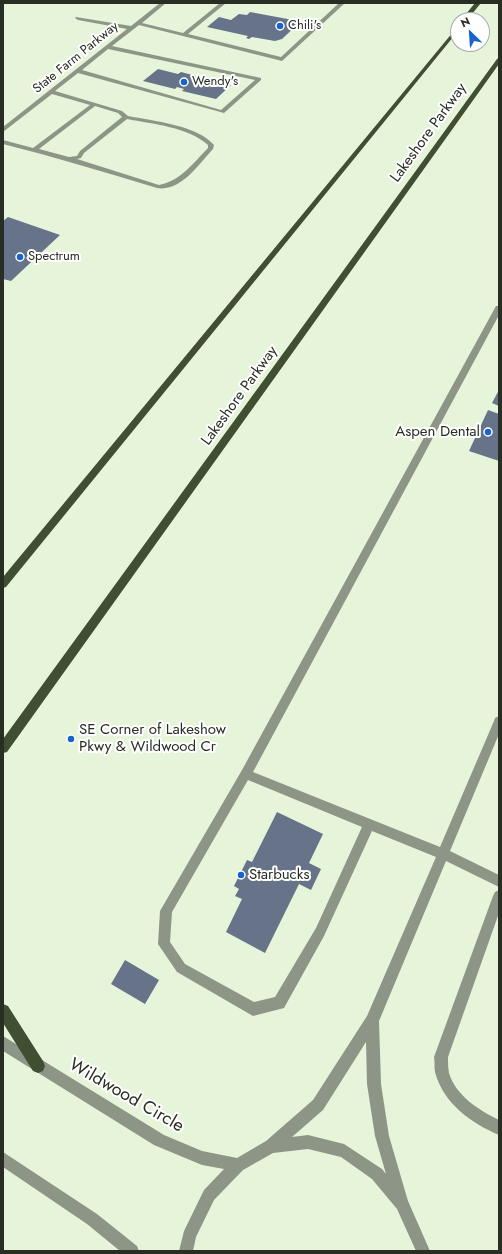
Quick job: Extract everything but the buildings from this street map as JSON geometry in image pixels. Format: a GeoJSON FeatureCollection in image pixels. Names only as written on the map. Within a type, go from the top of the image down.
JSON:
{"type":"FeatureCollection","features":[{"type":"Feature","properties":{"kind":"main road"},"geometry":{"type":"LineString","coordinates":[[471,12],[478,3]]}},
{"type":"Feature","properties":{"kind":"main road"},"geometry":{"type":"LineString","coordinates":[[3,584],[450,38]]}},
{"type":"Feature","properties":{"kind":"main road","name":"Lakeshore Parkway"},"geometry":{"type":"LineString","coordinates":[[3,748],[499,60]]}},
{"type":"Feature","properties":{"kind":"main road"},"geometry":{"type":"LineString","coordinates":[[3,1011],[38,1066]]}},
{"type":"Feature","properties":{"kind":"street","name":"State Farm Parkway"},"geometry":{"type":"LineString","coordinates":[[3,130],[163,3]]}},
{"type":"Feature","properties":{"kind":"street"},"geometry":{"type":"LineString","coordinates":[[184,35],[223,3]]}},
{"type":"Feature","properties":{"kind":"street"},"geometry":{"type":"LineString","coordinates":[[137,24],[282,59],[342,3]]}},
{"type":"Feature","properties":{"kind":"street"},"geometry":{"type":"LineString","coordinates":[[78,18],[132,28]]}},
{"type":"Feature","properties":{"kind":"street"},"geometry":{"type":"LineString","coordinates":[[78,71],[222,112],[259,79],[107,47]]}},
{"type":"Feature","properties":{"kind":"street"},"geometry":{"type":"LineString","coordinates":[[3,142],[69,159],[159,187],[165,187],[178,181],[211,148],[209,142],[192,132],[126,116],[120,112],[51,92]]}},
{"type":"Feature","properties":{"kind":"street"},"geometry":{"type":"LineString","coordinates":[[33,150],[93,105]]}},
{"type":"Feature","properties":{"kind":"street"},"geometry":{"type":"LineString","coordinates":[[69,159],[79,157],[82,152],[126,116]]}},
{"type":"Feature","properties":{"kind":"street"},"geometry":{"type":"LineString","coordinates":[[369,824],[320,932],[279,1003],[253,1009],[181,968],[164,944],[166,911],[246,774],[499,308]]}},
{"type":"Feature","properties":{"kind":"street"},"geometry":{"type":"LineString","coordinates":[[186,1251],[189,1236],[209,1195],[238,1165],[271,1146],[318,1104],[372,1021],[499,721]]}},
{"type":"Feature","properties":{"kind":"street"},"geometry":{"type":"LineString","coordinates":[[246,774],[443,854],[499,881]]}},
{"type":"Feature","properties":{"kind":"street"},"geometry":{"type":"LineString","coordinates":[[499,896],[442,1057],[442,1072],[451,1094],[473,1114],[499,1128]]}},
{"type":"Feature","properties":{"kind":"street"},"geometry":{"type":"LineString","coordinates":[[372,1021],[374,1084],[382,1136],[402,1204],[423,1248]]}},
{"type":"Feature","properties":{"kind":"street","name":"Wildwood Circle"},"geometry":{"type":"LineString","coordinates":[[3,1043],[159,1140],[202,1158],[238,1165]]}},
{"type":"Feature","properties":{"kind":"street"},"geometry":{"type":"LineString","coordinates":[[271,1146],[308,1142],[344,1151],[377,1174],[402,1204]]}},
{"type":"Feature","properties":{"kind":"street"},"geometry":{"type":"LineString","coordinates":[[3,1159],[92,1219],[132,1251]]}},
{"type":"Feature","properties":{"kind":"place","name":"Chili's"},"geometry":{"type":"Point","coordinates":[280,26]}},
{"type":"Feature","properties":{"kind":"place","name":"Wendy's"},"geometry":{"type":"Point","coordinates":[184,82]}},
{"type":"Feature","properties":{"kind":"place","name":"Spectrum"},"geometry":{"type":"Point","coordinates":[20,257]}},
{"type":"Feature","properties":{"kind":"place","name":"Aspen Dental"},"geometry":{"type":"Point","coordinates":[488,432]}},
{"type":"Feature","properties":{"kind":"place","name":"SE Corner of Lakeshow Pkwy & Wildwood Cr"},"geometry":{"type":"Point","coordinates":[71,739]}},
{"type":"Feature","properties":{"kind":"place","name":"Starbucks"},"geometry":{"type":"Point","coordinates":[241,875]}}]}
